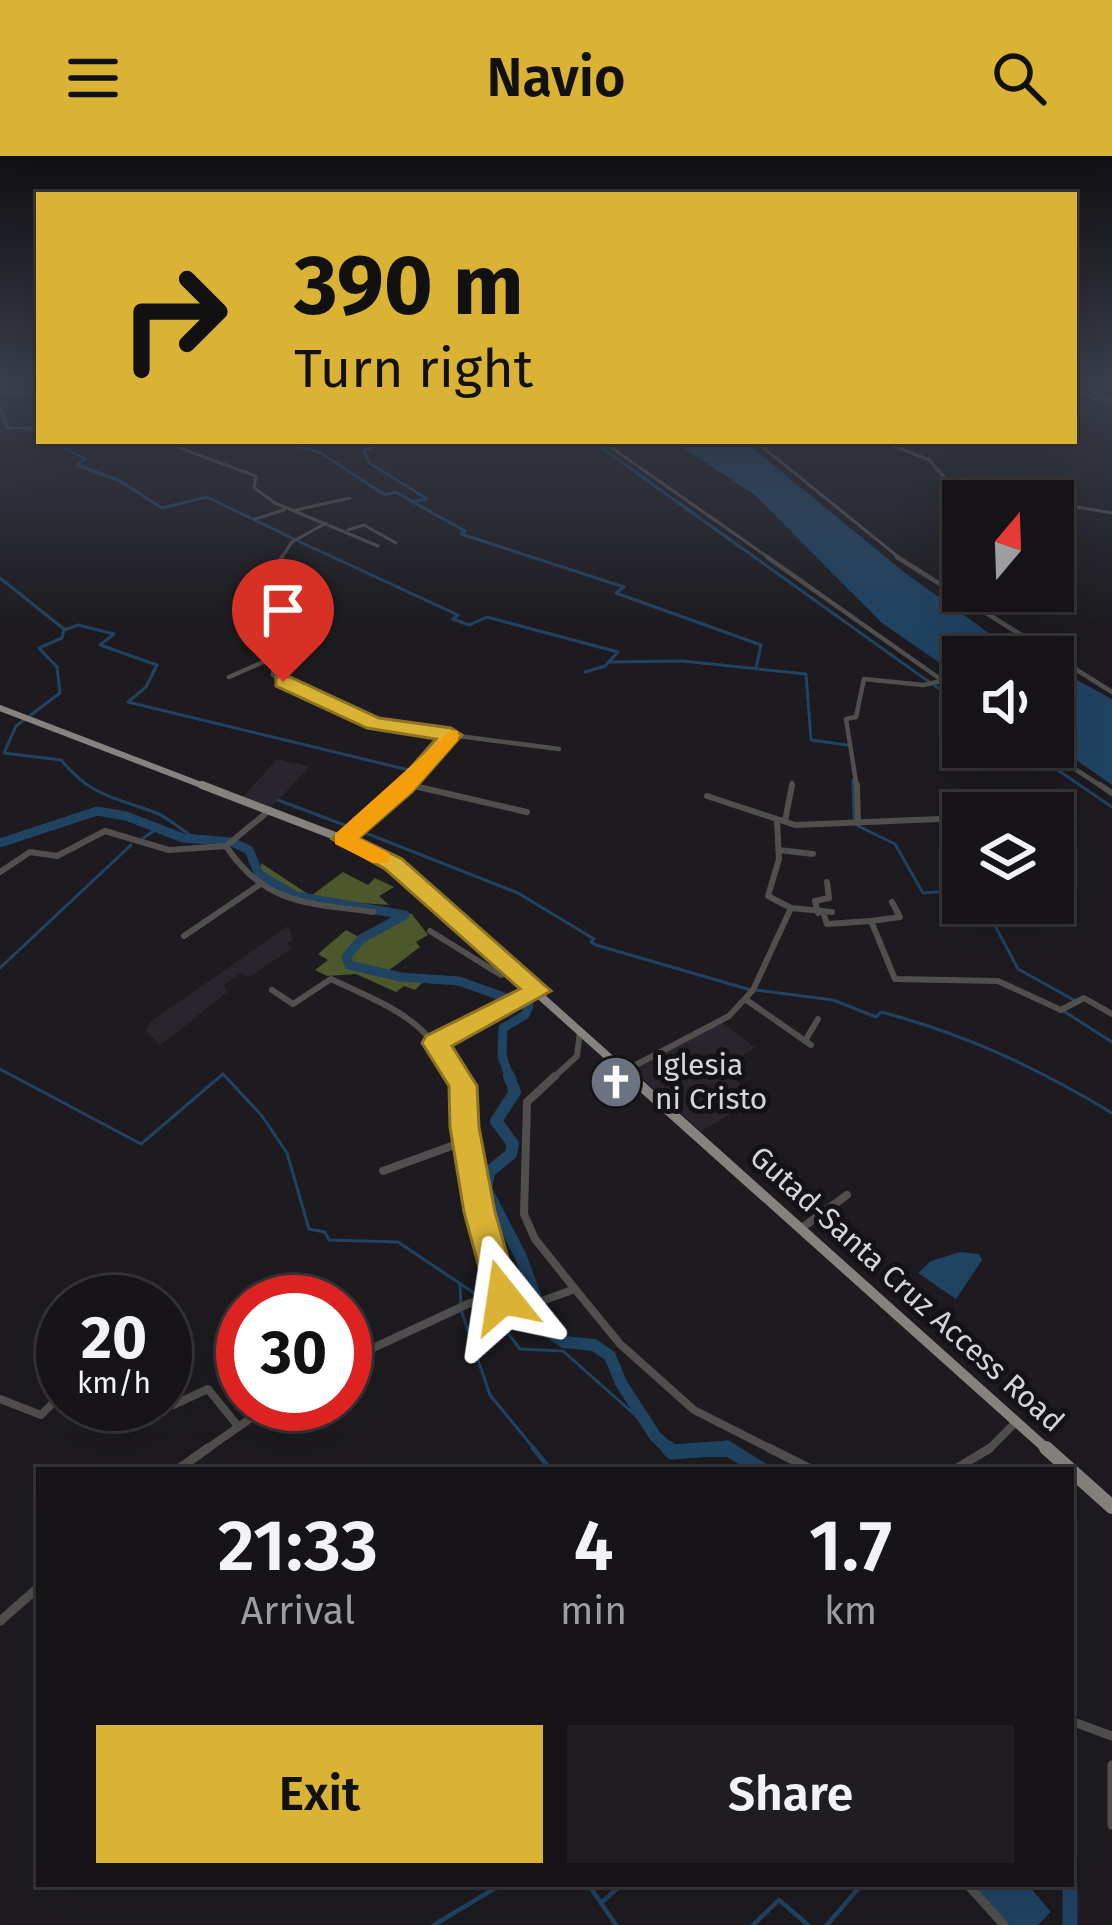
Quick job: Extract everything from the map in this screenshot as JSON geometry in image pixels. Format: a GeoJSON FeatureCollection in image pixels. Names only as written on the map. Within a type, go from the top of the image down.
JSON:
{"type":"FeatureCollection","features":[{"type":"Feature","properties":{"kind":"main road","name":"Gutad-Santa Cruz Access Road"},"geometry":{"type":"LineString","coordinates":[[0,708],[343,839],[393,864],[628,1069],[1064,1467]]}},
{"type":"Feature","properties":{"kind":"main road","name":"Gutad-Santa Cruz Access Road"},"geometry":{"type":"LineString","coordinates":[[1074,1475],[1112,1507]]}},
{"type":"Feature","properties":{"kind":"street"},"geometry":{"type":"LineString","coordinates":[[222,464],[256,476],[254,488],[290,510],[378,546]]}},
{"type":"Feature","properties":{"kind":"street"},"geometry":{"type":"LineString","coordinates":[[634,464],[942,679]]}},
{"type":"Feature","properties":{"kind":"street"},"geometry":{"type":"LineString","coordinates":[[782,464],[884,549],[1112,692]]}},
{"type":"Feature","properties":{"kind":"street"},"geometry":{"type":"LineString","coordinates":[[255,519],[350,498]]}},
{"type":"Feature","properties":{"kind":"street"},"geometry":{"type":"LineString","coordinates":[[1074,507],[1112,514]]}},
{"type":"Feature","properties":{"kind":"street"},"geometry":{"type":"LineString","coordinates":[[326,523],[292,542],[278,564],[273,675],[356,717],[559,748]]}},
{"type":"Feature","properties":{"kind":"street"},"geometry":{"type":"LineString","coordinates":[[347,530],[364,525],[396,543]]}},
{"type":"Feature","properties":{"kind":"street"},"geometry":{"type":"LineString","coordinates":[[229,677],[271,659]]}},
{"type":"Feature","properties":{"kind":"street"},"geometry":{"type":"LineString","coordinates":[[856,823],[854,746],[848,742],[846,719],[856,717],[864,679],[923,685],[942,680]]}},
{"type":"Feature","properties":{"kind":"street"},"geometry":{"type":"LineString","coordinates":[[343,839],[407,784],[451,735]]}},
{"type":"Feature","properties":{"kind":"street"},"geometry":{"type":"LineString","coordinates":[[1073,768],[1112,793]]}},
{"type":"Feature","properties":{"kind":"street"},"geometry":{"type":"LineString","coordinates":[[792,783],[768,896],[791,908],[832,912]]}},
{"type":"Feature","properties":{"kind":"street"},"geometry":{"type":"LineString","coordinates":[[407,784],[526,812]]}},
{"type":"Feature","properties":{"kind":"street"},"geometry":{"type":"LineString","coordinates":[[707,796],[795,825],[942,819]]}},
{"type":"Feature","properties":{"kind":"street"},"geometry":{"type":"LineString","coordinates":[[0,872],[34,851],[59,855],[100,831],[169,850],[228,842],[269,810]]}},
{"type":"Feature","properties":{"kind":"street"},"geometry":{"type":"LineString","coordinates":[[228,842],[245,875],[298,904],[373,912]]}},
{"type":"Feature","properties":{"kind":"street"},"geometry":{"type":"LineString","coordinates":[[779,850],[813,854]]}},
{"type":"Feature","properties":{"kind":"street"},"geometry":{"type":"LineString","coordinates":[[827,882],[829,898],[815,901],[827,925],[900,917],[892,902]]}},
{"type":"Feature","properties":{"kind":"street"},"geometry":{"type":"LineString","coordinates":[[184,936],[259,885]]}},
{"type":"Feature","properties":{"kind":"street"},"geometry":{"type":"LineString","coordinates":[[628,1069],[729,1016],[745,998],[791,908]]}},
{"type":"Feature","properties":{"kind":"street"},"geometry":{"type":"LineString","coordinates":[[871,921],[895,979],[998,981],[1061,1010],[1084,998],[1112,1014]]}},
{"type":"Feature","properties":{"kind":"street"},"geometry":{"type":"LineString","coordinates":[[430,931],[501,974],[515,970]]}},
{"type":"Feature","properties":{"kind":"street"},"geometry":{"type":"LineString","coordinates":[[272,990],[293,1004],[331,980],[413,1018],[436,1043],[463,1086],[479,1212],[503,1297]]}},
{"type":"Feature","properties":{"kind":"street"},"geometry":{"type":"LineString","coordinates":[[436,1043],[538,991]]}},
{"type":"Feature","properties":{"kind":"street"},"geometry":{"type":"LineString","coordinates":[[745,998],[808,1043],[818,1018]]}},
{"type":"Feature","properties":{"kind":"street"},"geometry":{"type":"LineString","coordinates":[[580,1028],[577,1056],[527,1102],[523,1196],[528,1228],[620,1344],[694,1410],[807,1467]]}},
{"type":"Feature","properties":{"kind":"street"},"geometry":{"type":"LineString","coordinates":[[383,1171],[469,1140]]}},
{"type":"Feature","properties":{"kind":"street"},"geometry":{"type":"LineString","coordinates":[[802,1227],[847,1195]]}},
{"type":"Feature","properties":{"kind":"street"},"geometry":{"type":"LineString","coordinates":[[372,1347],[488,1298],[531,1305],[575,1289]]}},
{"type":"Feature","properties":{"kind":"street"},"geometry":{"type":"LineString","coordinates":[[192,1396],[208,1389],[216,1399]]}},
{"type":"Feature","properties":{"kind":"street"},"geometry":{"type":"LineString","coordinates":[[0,1399],[36,1413]]}},
{"type":"Feature","properties":{"kind":"street"},"geometry":{"type":"LineString","coordinates":[[959,1467],[987,1451],[1013,1425],[1013,1417]]}},
{"type":"Feature","properties":{"kind":"street"},"geometry":{"type":"LineString","coordinates":[[181,1467],[229,1431]]}},
{"type":"Feature","properties":{"kind":"street"},"geometry":{"type":"LineString","coordinates":[[0,1621],[36,1590]]}},
{"type":"Feature","properties":{"kind":"street"},"geometry":{"type":"LineString","coordinates":[[1074,1722],[1112,1736]]}},
{"type":"Feature","properties":{"kind":"street"},"geometry":{"type":"LineString","coordinates":[[1112,1765],[1112,1825]]}},
{"type":"Feature","properties":{"kind":"street"},"geometry":{"type":"LineString","coordinates":[[970,1887],[1004,1925]]}},
{"type":"Feature","properties":{"kind":"shaded area"},"geometry":{"type":"Polygon","coordinates":[[[277,759],[310,766],[271,808],[242,798],[277,759]]]}},
{"type":"Feature","properties":{"kind":"shaded area"},"geometry":{"type":"Polygon","coordinates":[[[288,926],[293,939],[287,944],[292,948],[250,977],[241,973],[224,985],[227,992],[160,1045],[146,1031],[150,1022],[288,926]]]}},
{"type":"Feature","properties":{"kind":"shaded area"},"geometry":{"type":"Polygon","coordinates":[[[720,1020],[755,1048],[722,1067],[757,1099],[701,1131],[631,1068],[720,1020]]]}},
{"type":"Feature","properties":{"kind":"green space"},"geometry":{"type":"Polygon","coordinates":[[[261,863],[311,896],[343,872],[368,885],[375,878],[394,887],[379,896],[389,905],[308,899],[261,873],[261,863]]]}},
{"type":"Feature","properties":{"kind":"green space"},"geometry":{"type":"Polygon","coordinates":[[[411,913],[428,935],[416,942],[420,947],[388,971],[352,963],[350,957],[363,940],[411,913]]]}},
{"type":"Feature","properties":{"kind":"green space"},"geometry":{"type":"Polygon","coordinates":[[[346,930],[359,937],[343,958],[347,966],[400,980],[426,979],[415,990],[404,986],[396,992],[356,974],[327,976],[315,970],[328,960],[318,954],[346,930]]]}},
{"type":"Feature","properties":{"kind":"water"},"geometry":{"type":"Polygon","coordinates":[[[707,464],[772,464],[942,599],[942,612],[960,612],[993,636],[942,636],[942,664],[882,623],[755,495],[707,464]]]}},
{"type":"Feature","properties":{"kind":"water"},"geometry":{"type":"Polygon","coordinates":[[[1074,678],[1112,699],[1112,785],[1074,759],[1074,678]]]}},
{"type":"Feature","properties":{"kind":"water"},"geometry":{"type":"Polygon","coordinates":[[[960,1252],[979,1254],[982,1260],[956,1299],[918,1273],[931,1261],[960,1252]]]}},
{"type":"Feature","properties":{"kind":"water"},"geometry":{"type":"Polygon","coordinates":[[[973,1887],[1030,1887],[1051,1912],[1038,1925],[1007,1925],[973,1887]]]}},
{"type":"Feature","properties":{"kind":"waterway"},"geometry":{"type":"LineString","coordinates":[[79,464],[120,481],[162,508],[207,497],[294,539]]}},
{"type":"Feature","properties":{"kind":"waterway"},"geometry":{"type":"LineString","coordinates":[[337,464],[385,495],[396,492],[413,502]]}},
{"type":"Feature","properties":{"kind":"waterway"},"geometry":{"type":"LineString","coordinates":[[370,464],[427,499],[413,502]]}},
{"type":"Feature","properties":{"kind":"waterway"},"geometry":{"type":"LineString","coordinates":[[624,464],[932,684]]}},
{"type":"Feature","properties":{"kind":"waterway"},"geometry":{"type":"LineString","coordinates":[[413,502],[465,531],[461,534],[624,587],[616,593],[761,645],[756,668]]}},
{"type":"Feature","properties":{"kind":"waterway"},"geometry":{"type":"LineString","coordinates":[[298,541],[458,615],[453,619],[469,625],[487,617],[618,652],[605,666],[585,672]]}},
{"type":"Feature","properties":{"kind":"waterway"},"geometry":{"type":"LineString","coordinates":[[0,578],[64,629],[62,638],[39,648],[57,667],[60,693],[16,726],[4,753],[61,760],[93,788],[159,814],[195,839]]}},
{"type":"Feature","properties":{"kind":"waterway"},"geometry":{"type":"LineString","coordinates":[[64,630],[78,625],[114,634],[100,645],[157,665],[146,687],[128,702],[413,771]]}},
{"type":"Feature","properties":{"kind":"waterway"},"geometry":{"type":"LineString","coordinates":[[609,662],[682,661],[806,674],[811,740],[847,745]]}},
{"type":"Feature","properties":{"kind":"waterway"},"geometry":{"type":"LineString","coordinates":[[935,686],[942,691]]}},
{"type":"Feature","properties":{"kind":"waterway"},"geometry":{"type":"LineString","coordinates":[[423,773],[457,736]]}},
{"type":"Feature","properties":{"kind":"waterway"},"geometry":{"type":"LineString","coordinates":[[1055,768],[1112,807]]}},
{"type":"Feature","properties":{"kind":"waterway"},"geometry":{"type":"LineString","coordinates":[[853,780],[854,818]]}},
{"type":"Feature","properties":{"kind":"waterway"},"geometry":{"type":"LineString","coordinates":[[278,800],[352,828]]}},
{"type":"Feature","properties":{"kind":"waterway"},"geometry":{"type":"LineString","coordinates":[[0,843],[97,811],[126,816],[183,838],[232,842],[249,850],[259,874],[296,896],[405,915],[361,939],[346,957],[349,965],[401,977],[459,981],[529,1006],[525,1015],[503,1028],[502,1056],[510,1079]]}},
{"type":"Feature","properties":{"kind":"waterway"},"geometry":{"type":"LineString","coordinates":[[858,826],[895,844],[923,893],[942,892]]}},
{"type":"Feature","properties":{"kind":"waterway"},"geometry":{"type":"LineString","coordinates":[[143,838],[157,829]]}},
{"type":"Feature","properties":{"kind":"waterway"},"geometry":{"type":"LineString","coordinates":[[358,830],[518,893],[594,939],[591,942],[596,945],[751,990]]}},
{"type":"Feature","properties":{"kind":"waterway"},"geometry":{"type":"LineString","coordinates":[[0,968],[131,845]]}},
{"type":"Feature","properties":{"kind":"waterway"},"geometry":{"type":"LineString","coordinates":[[994,924],[1018,969],[1074,1000]]}},
{"type":"Feature","properties":{"kind":"waterway"},"geometry":{"type":"LineString","coordinates":[[756,990],[833,1000],[876,1017],[881,1012],[942,1031],[1029,1067],[1112,1113]]}},
{"type":"Feature","properties":{"kind":"waterway"},"geometry":{"type":"LineString","coordinates":[[1065,1012],[1112,1042]]}},
{"type":"Feature","properties":{"kind":"waterway"},"geometry":{"type":"LineString","coordinates":[[0,1069],[141,1144],[223,1074],[262,1116],[287,1153],[309,1229],[325,1232],[329,1240],[398,1242],[480,1297]]}},
{"type":"Feature","properties":{"kind":"waterway"},"geometry":{"type":"LineString","coordinates":[[509,1076],[515,1092],[496,1121],[513,1144],[511,1154],[489,1172],[486,1189],[521,1257],[548,1331],[564,1342],[594,1345],[610,1356],[621,1383],[655,1436],[671,1451]]}},
{"type":"Feature","properties":{"kind":"waterway"},"geometry":{"type":"LineString","coordinates":[[460,1285],[461,1305]]}},
{"type":"Feature","properties":{"kind":"waterway"},"geometry":{"type":"LineString","coordinates":[[485,1303],[520,1349],[563,1351],[652,1430]]}},
{"type":"Feature","properties":{"kind":"waterway"},"geometry":{"type":"LineString","coordinates":[[461,1310],[490,1395],[536,1451]]}},
{"type":"Feature","properties":{"kind":"waterway"},"geometry":{"type":"LineString","coordinates":[[533,1448],[549,1467]]}},
{"type":"Feature","properties":{"kind":"waterway"},"geometry":{"type":"LineString","coordinates":[[668,1448],[671,1451]]}},
{"type":"Feature","properties":{"kind":"waterway"},"geometry":{"type":"LineString","coordinates":[[671,1451],[686,1451]]}},
{"type":"Feature","properties":{"kind":"waterway"},"geometry":{"type":"LineString","coordinates":[[686,1451],[732,1451]]}},
{"type":"Feature","properties":{"kind":"waterway"},"geometry":{"type":"LineString","coordinates":[[686,1451],[732,1451]]}},
{"type":"Feature","properties":{"kind":"waterway"},"geometry":{"type":"LineString","coordinates":[[732,1451],[757,1467]]}},
{"type":"Feature","properties":{"kind":"waterway"},"geometry":{"type":"LineString","coordinates":[[434,1925],[497,1887]]}},
{"type":"Feature","properties":{"kind":"waterway"},"geometry":{"type":"LineString","coordinates":[[590,1887],[616,1925]]}},
{"type":"Feature","properties":{"kind":"waterway"},"geometry":{"type":"LineString","coordinates":[[601,1903],[619,1887]]}},
{"type":"Feature","properties":{"kind":"waterway"},"geometry":{"type":"LineString","coordinates":[[827,1925],[859,1887]]}},
{"type":"Feature","properties":{"kind":"waterway"},"geometry":{"type":"LineString","coordinates":[[1070,1887],[1070,1925]]}},
{"type":"Feature","properties":{"kind":"waterway"},"geometry":{"type":"LineString","coordinates":[[753,1925],[779,1900],[808,1925]]}},
{"type":"Feature","properties":{"kind":"slow traffic"},"geometry":{"type":"LineString","coordinates":[[381,858],[343,839],[404,788],[451,736]]}},
{"type":"Feature","properties":{"kind":"place","name":"Iglesia ni Cristo"},"geometry":{"type":"Point","coordinates":[616,1082]}},
{"type":"Feature","properties":{"kind":"route"},"geometry":{"type":"LineString","coordinates":[[283,682],[374,724],[451,735],[448,744],[404,788],[343,839],[393,864],[538,991],[436,1043],[463,1086],[479,1212],[503,1297]]}}]}
